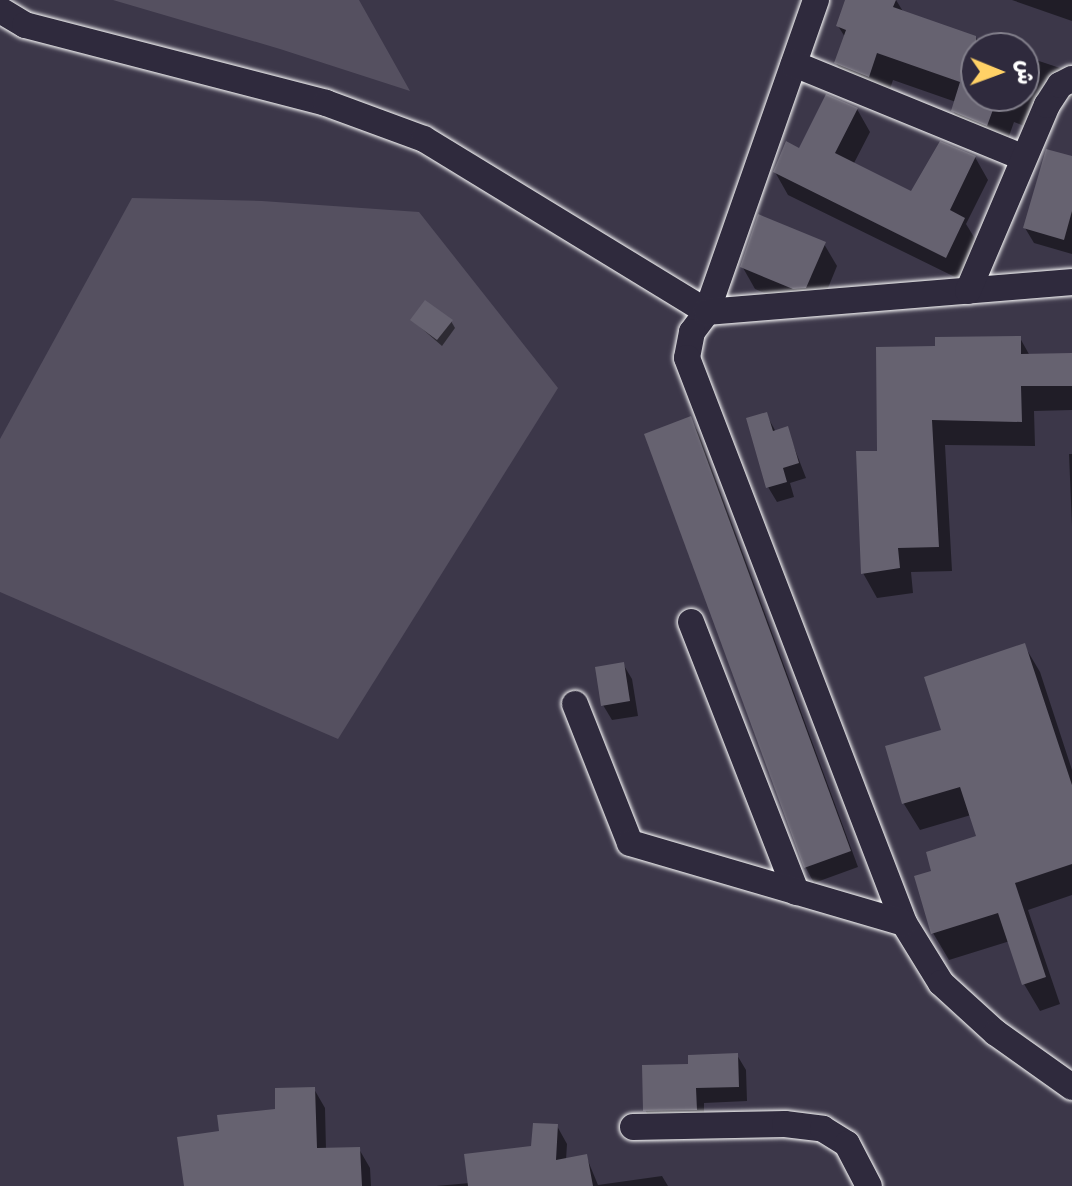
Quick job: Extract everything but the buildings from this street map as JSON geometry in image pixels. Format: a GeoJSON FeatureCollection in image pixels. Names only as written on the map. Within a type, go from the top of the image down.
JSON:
{"type":"FeatureCollection","features":[{"type":"Feature","properties":{"kind":"street"},"geometry":{"type":"LineString","coordinates":[[816,0],[707,312],[692,332],[687,358],[904,923],[941,983],[996,1033],[1072,1087]]}},
{"type":"Feature","properties":{"kind":"street"},"geometry":{"type":"LineString","coordinates":[[0,10],[25,25],[326,103],[424,139],[707,312],[1072,282]]}},
{"type":"Feature","properties":{"kind":"street"},"geometry":{"type":"LineString","coordinates":[[794,64],[1024,158]]}},
{"type":"Feature","properties":{"kind":"street"},"geometry":{"type":"LineString","coordinates":[[968,291],[1047,105],[1060,85],[1072,79]]}},
{"type":"Feature","properties":{"kind":"street"},"geometry":{"type":"LineString","coordinates":[[691,622],[796,892]]}},
{"type":"Feature","properties":{"kind":"street"},"geometry":{"type":"LineString","coordinates":[[575,704],[630,843],[904,923]]}},
{"type":"Feature","properties":{"kind":"street"},"geometry":{"type":"LineString","coordinates":[[633,1127],[785,1124],[823,1129],[847,1144],[869,1186]]}},
{"type":"Feature","properties":{"kind":"shaded area"},"geometry":{"type":"Polygon","coordinates":[[[113,0],[359,0],[410,91],[280,49],[113,0]]]}},
{"type":"Feature","properties":{"kind":"shaded area"},"geometry":{"type":"Polygon","coordinates":[[[132,198],[262,201],[419,212],[558,388],[338,739],[0,592],[0,439],[132,198]]]}}]}
